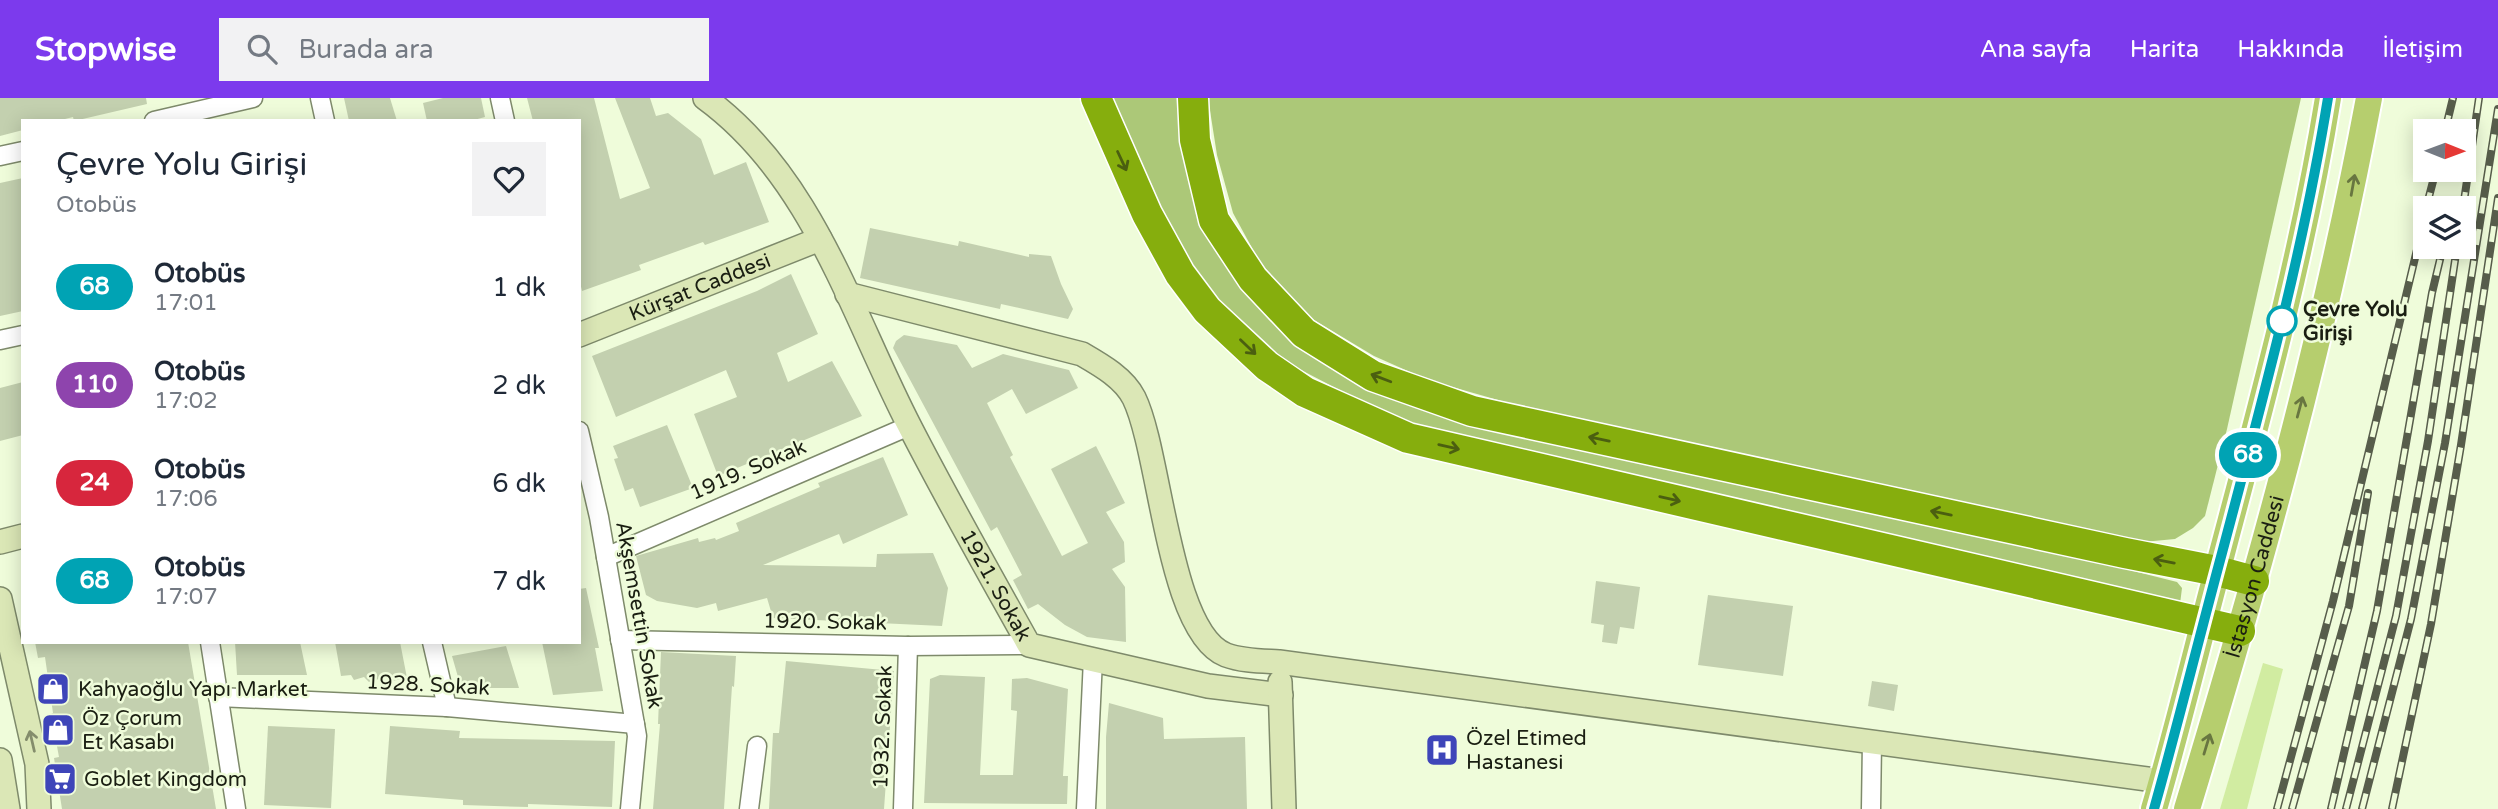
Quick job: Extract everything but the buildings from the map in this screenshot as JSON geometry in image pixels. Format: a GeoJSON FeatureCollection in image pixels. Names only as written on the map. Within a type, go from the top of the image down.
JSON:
{"type":"FeatureCollection","features":[{"type":"Feature","properties":{"kind":"highway"},"geometry":{"type":"LineString","coordinates":[[1096,98],[1146,214],[1180,274],[1206,310],[1267,366],[1305,392],[1408,438],[2240,631]]}},
{"type":"Feature","properties":{"kind":"highway"},"geometry":{"type":"LineString","coordinates":[[1193,98],[1195,140],[1214,220],[1253,279],[1304,333],[1373,376],[1472,411],[2125,553],[2217,570],[2254,581]]}},
{"type":"Feature","properties":{"kind":"main road","name":"İstasyon Caddesi"},"geometry":{"type":"LineString","coordinates":[[2154,809],[2273,363],[2328,98]]}},
{"type":"Feature","properties":{"kind":"main road","name":"İstasyon Caddesi"},"geometry":{"type":"LineString","coordinates":[[2187,809],[2254,581],[2306,384],[2346,218],[2369,98]]}},
{"type":"Feature","properties":{"kind":"street"},"geometry":{"type":"LineString","coordinates":[[163,119],[253,98]]}},
{"type":"Feature","properties":{"kind":"street"},"geometry":{"type":"LineString","coordinates":[[320,98],[325,119]]}},
{"type":"Feature","properties":{"kind":"street"},"geometry":{"type":"LineString","coordinates":[[500,98],[505,119]]}},
{"type":"Feature","properties":{"kind":"street","name":"1921. Sokak"},"geometry":{"type":"LineString","coordinates":[[705,98],[744,132],[782,177],[820,239],[909,426],[1029,645],[1208,686],[1281,695]]}},
{"type":"Feature","properties":{"kind":"street"},"geometry":{"type":"LineString","coordinates":[[0,156],[21,151]]}},
{"type":"Feature","properties":{"kind":"street","name":"Kürşat Caddesi"},"geometry":{"type":"LineString","coordinates":[[581,334],[820,239]]}},
{"type":"Feature","properties":{"kind":"street"},"geometry":{"type":"LineString","coordinates":[[847,294],[1082,354],[1108,369],[1133,397],[1149,448],[1171,546],[1191,617],[1201,634],[1224,654],[2162,782]]}},
{"type":"Feature","properties":{"kind":"street"},"geometry":{"type":"LineString","coordinates":[[0,340],[21,335]]}},
{"type":"Feature","properties":{"kind":"street","name":"1919. Sokak"},"geometry":{"type":"LineString","coordinates":[[606,557],[909,426]]}},
{"type":"Feature","properties":{"kind":"street","name":"Akşemsettin Sokak"},"geometry":{"type":"LineString","coordinates":[[581,440],[606,557],[637,736],[630,809]]}},
{"type":"Feature","properties":{"kind":"street"},"geometry":{"type":"LineString","coordinates":[[0,542],[21,537]]}},
{"type":"Feature","properties":{"kind":"street"},"geometry":{"type":"LineString","coordinates":[[0,599],[37,764],[38,809]]}},
{"type":"Feature","properties":{"kind":"street","name":"1920. Sokak"},"geometry":{"type":"LineString","coordinates":[[620,640],[908,646],[1029,645]]}},
{"type":"Feature","properties":{"kind":"street"},"geometry":{"type":"LineString","coordinates":[[210,644],[236,809]]}},
{"type":"Feature","properties":{"kind":"street"},"geometry":{"type":"LineString","coordinates":[[432,644],[447,708]]}},
{"type":"Feature","properties":{"kind":"street","name":"1932. Sokak"},"geometry":{"type":"LineString","coordinates":[[903,809],[908,646]]}},
{"type":"Feature","properties":{"kind":"street"},"geometry":{"type":"LineString","coordinates":[[1086,809],[1093,659]]}},
{"type":"Feature","properties":{"kind":"street"},"geometry":{"type":"LineString","coordinates":[[1279,662],[1284,809]]}},
{"type":"Feature","properties":{"kind":"street","name":"1928. Sokak"},"geometry":{"type":"LineString","coordinates":[[218,697],[447,708],[635,724]]}},
{"type":"Feature","properties":{"kind":"street"},"geometry":{"type":"LineString","coordinates":[[1871,809],[1872,742]]}},
{"type":"Feature","properties":{"kind":"street"},"geometry":{"type":"LineString","coordinates":[[749,809],[757,746]]}},
{"type":"Feature","properties":{"kind":"street"},"geometry":{"type":"LineString","coordinates":[[0,760],[8,809]]}},
{"type":"Feature","properties":{"kind":"green space"},"geometry":{"type":"Polygon","coordinates":[[[1108,98],[1184,98],[1209,223],[1369,378],[2177,582],[2182,588],[2180,604],[1407,425],[1276,357],[1210,300],[1153,203],[1108,98]]]}},
{"type":"Feature","properties":{"kind":"green space"},"geometry":{"type":"Polygon","coordinates":[[[1208,98],[2301,98],[2205,516],[2193,528],[2175,539],[2143,542],[1543,413],[1428,380],[1374,356],[1314,320],[1283,290],[1258,259],[1233,213],[1217,155],[1208,98]]]}},
{"type":"Feature","properties":{"kind":"green space"},"geometry":{"type":"Polygon","coordinates":[[[2263,663],[2283,669],[2247,809],[2220,809],[2263,663]]]}},
{"type":"Feature","properties":{"kind":"railway"},"geometry":{"type":"LineString","coordinates":[[2448,119],[2453,98]]}},
{"type":"Feature","properties":{"kind":"railway"},"geometry":{"type":"LineString","coordinates":[[2465,196],[2479,98]]}},
{"type":"Feature","properties":{"kind":"railway"},"geometry":{"type":"LineString","coordinates":[[2362,809],[2411,619],[2445,443],[2498,109]]}},
{"type":"Feature","properties":{"kind":"railway"},"geometry":{"type":"LineString","coordinates":[[2429,196],[2433,182]]}},
{"type":"Feature","properties":{"kind":"railway"},"geometry":{"type":"LineString","coordinates":[[2392,809],[2431,624],[2498,198]]}},
{"type":"Feature","properties":{"kind":"railway"},"geometry":{"type":"LineString","coordinates":[[2277,809],[2333,601],[2415,259]]}},
{"type":"Feature","properties":{"kind":"railway"},"geometry":{"type":"LineString","coordinates":[[2331,809],[2377,611],[2440,259]]}},
{"type":"Feature","properties":{"kind":"railway"},"geometry":{"type":"LineString","coordinates":[[2346,809],[2396,616],[2428,441],[2455,259]]}},
{"type":"Feature","properties":{"kind":"railway"},"geometry":{"type":"LineString","coordinates":[[2292,809],[2349,606],[2368,493]]}},
{"type":"Feature","properties":{"kind":"bus line","name":"68"},"geometry":{"type":"LineString","coordinates":[[2154,809],[2273,363],[2328,98]]}},
{"type":"Feature","properties":{"kind":"place","name":"Çevre Yolu Girişi"},"geometry":{"type":"Point","coordinates":[2282,321]}},
{"type":"Feature","properties":{"kind":"place","name":"Kahyaoğlu Yapı Market"},"geometry":{"type":"Point","coordinates":[53,689]}},
{"type":"Feature","properties":{"kind":"place","name":"Öz Çorum Et Kasabı"},"geometry":{"type":"Point","coordinates":[58,730]}},
{"type":"Feature","properties":{"kind":"place","name":"Özel Etimed Hastanesi"},"geometry":{"type":"Point","coordinates":[1442,750]}},
{"type":"Feature","properties":{"kind":"place","name":"Goblet Kingdom"},"geometry":{"type":"Point","coordinates":[60,779]}}]}
